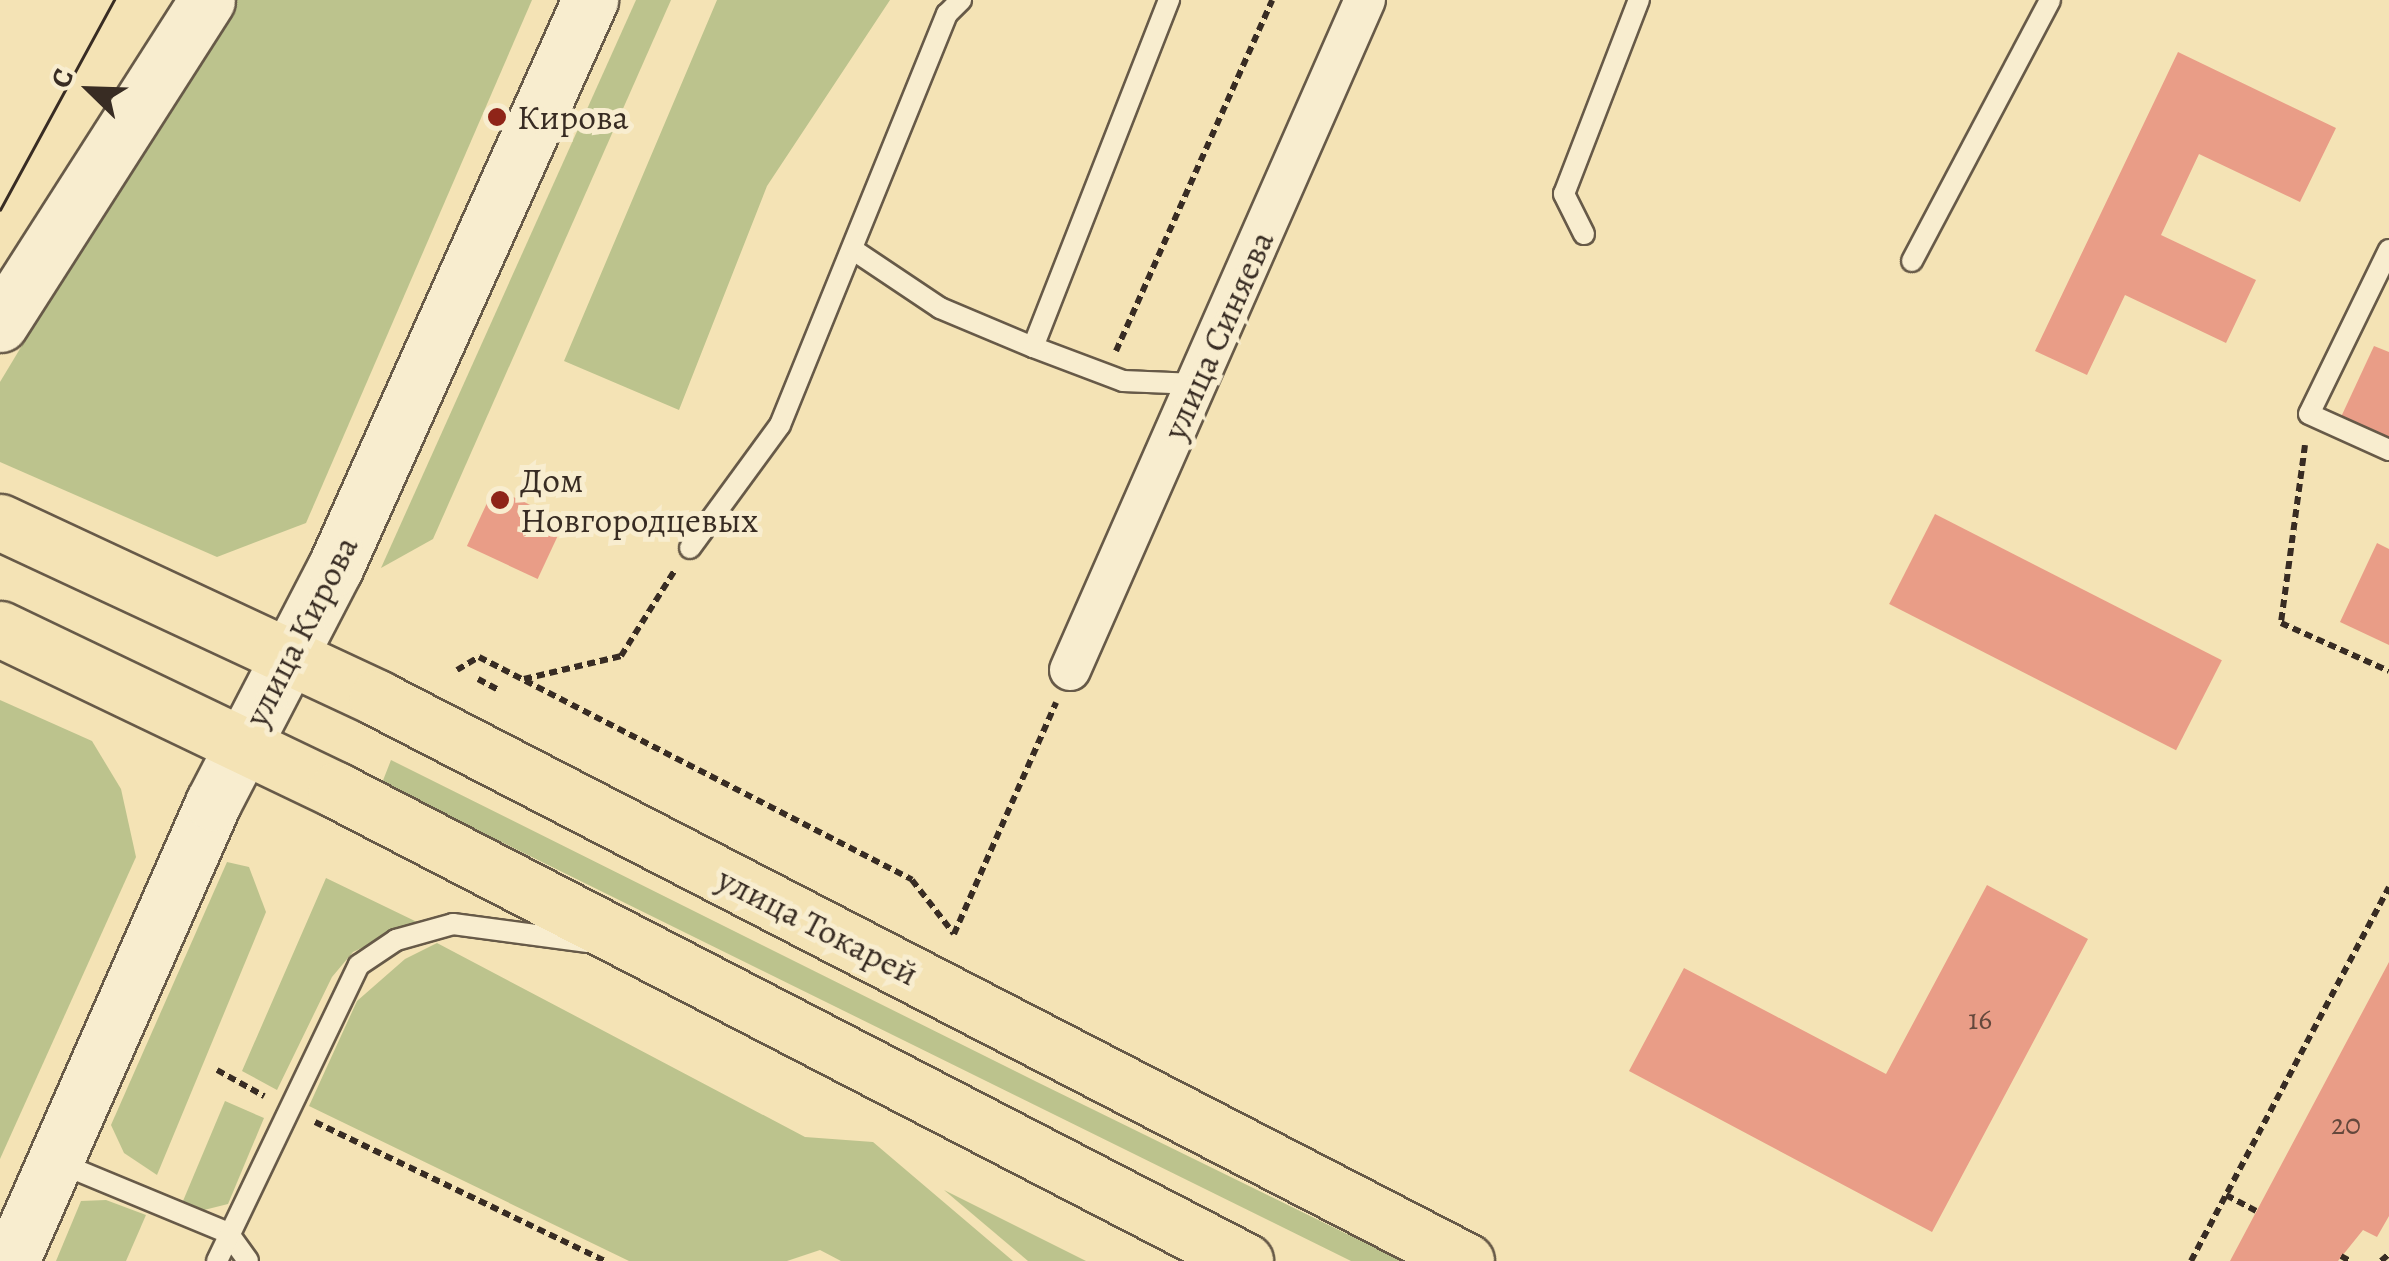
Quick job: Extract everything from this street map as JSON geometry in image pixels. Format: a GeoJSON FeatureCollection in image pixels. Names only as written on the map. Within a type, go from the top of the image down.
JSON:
{"type":"FeatureCollection","features":[{"type":"Feature","properties":{"kind":"main road"},"geometry":{"type":"LineString","coordinates":[[0,324],[207,0]]}},
{"type":"Feature","properties":{"kind":"main road","name":"улица Кирова"},"geometry":{"type":"LineString","coordinates":[[11,1261],[244,744],[289,656],[590,0]]}},
{"type":"Feature","properties":{"kind":"main road","name":"улица Токарей"},"geometry":{"type":"LineString","coordinates":[[0,522],[289,656],[1466,1261]]}},
{"type":"Feature","properties":{"kind":"main road"},"geometry":{"type":"LineString","coordinates":[[0,629],[244,744],[1245,1261]]}},
{"type":"Feature","properties":{"kind":"street","name":"улица Синяева"},"geometry":{"type":"LineString","coordinates":[[1070,670],[1366,0]]}},
{"type":"Feature","properties":{"kind":"lane"},"geometry":{"type":"LineString","coordinates":[[690,548],[780,426],[947,14],[961,0]]}},
{"type":"Feature","properties":{"kind":"lane"},"geometry":{"type":"LineString","coordinates":[[1032,347],[1169,0]]}},
{"type":"Feature","properties":{"kind":"lane"},"geometry":{"type":"LineString","coordinates":[[1584,234],[1564,194],[1639,0]]}},
{"type":"Feature","properties":{"kind":"lane"},"geometry":{"type":"LineString","coordinates":[[1912,260],[2050,0]]}},
{"type":"Feature","properties":{"kind":"lane"},"geometry":{"type":"LineString","coordinates":[[852,249],[940,308],[1032,347],[1106,374],[1196,384]]}},
{"type":"Feature","properties":{"kind":"lane"},"geometry":{"type":"LineString","coordinates":[[2389,250],[2309,414],[2389,450]]}},
{"type":"Feature","properties":{"kind":"lane"},"geometry":{"type":"LineString","coordinates":[[217,1261],[286,1108],[359,965],[396,940],[453,924],[642,948]]}},
{"type":"Feature","properties":{"kind":"lane"},"geometry":{"type":"LineString","coordinates":[[55,1161],[228,1233],[248,1261]]}},
{"type":"Feature","properties":{"kind":"path"},"geometry":{"type":"LineString","coordinates":[[1106,374],[1272,0]]}},
{"type":"Feature","properties":{"kind":"path"},"geometry":{"type":"LineString","coordinates":[[2309,414],[2281,623],[2389,672]]}},
{"type":"Feature","properties":{"kind":"path"},"geometry":{"type":"LineString","coordinates":[[524,679],[621,656],[690,548]]}},
{"type":"Feature","properties":{"kind":"path"},"geometry":{"type":"LineString","coordinates":[[457,670],[479,657],[912,880],[954,934],[1070,670]]}},
{"type":"Feature","properties":{"kind":"path"},"geometry":{"type":"LineString","coordinates":[[478,679],[499,690]]}},
{"type":"Feature","properties":{"kind":"path"},"geometry":{"type":"LineString","coordinates":[[2191,1261],[2389,887]]}},
{"type":"Feature","properties":{"kind":"path"},"geometry":{"type":"LineString","coordinates":[[217,1070],[286,1108],[605,1261]]}},
{"type":"Feature","properties":{"kind":"path"},"geometry":{"type":"LineString","coordinates":[[2226,1195],[2256,1212]]}},
{"type":"Feature","properties":{"kind":"path"},"geometry":{"type":"LineString","coordinates":[[2381,1261],[2389,1254]]}},
{"type":"Feature","properties":{"kind":"path"},"geometry":{"type":"LineString","coordinates":[[2341,1256],[2350,1261]]}},
{"type":"Feature","properties":{"kind":"green space"},"geometry":{"type":"Polygon","coordinates":[[[230,0],[532,0],[306,523],[217,557],[0,462],[0,382],[230,0]]]}},
{"type":"Feature","properties":{"kind":"green space"},"geometry":{"type":"Polygon","coordinates":[[[636,0],[671,0],[433,539],[381,568],[636,0]]]}},
{"type":"Feature","properties":{"kind":"green space"},"geometry":{"type":"Polygon","coordinates":[[[717,0],[890,0],[767,186],[679,410],[564,361],[717,0]]]}},
{"type":"Feature","properties":{"kind":"green space"},"geometry":{"type":"Polygon","coordinates":[[[0,700],[92,741],[121,789],[136,857],[0,1159],[0,700]]]}},
{"type":"Feature","properties":{"kind":"green space"},"geometry":{"type":"Polygon","coordinates":[[[391,760],[1402,1261],[1351,1261],[382,783],[391,760]]]}},
{"type":"Feature","properties":{"kind":"green space"},"geometry":{"type":"Polygon","coordinates":[[[227,862],[249,867],[266,912],[157,1175],[124,1153],[111,1125],[227,862]]]}},
{"type":"Feature","properties":{"kind":"green space"},"geometry":{"type":"Polygon","coordinates":[[[326,878],[417,922],[353,952],[332,977],[277,1090],[242,1071],[326,878]]]}},
{"type":"Feature","properties":{"kind":"green space"},"geometry":{"type":"Polygon","coordinates":[[[437,943],[805,1137],[873,1142],[1013,1261],[841,1261],[820,1250],[787,1261],[629,1261],[309,1106],[357,1001],[405,959],[437,943]]]}},
{"type":"Feature","properties":{"kind":"green space"},"geometry":{"type":"Polygon","coordinates":[[[225,1101],[264,1118],[228,1204],[204,1210],[183,1201],[225,1101]]]}},
{"type":"Feature","properties":{"kind":"green space"},"geometry":{"type":"Polygon","coordinates":[[[944,1190],[1086,1261],[1028,1261],[944,1190]]]}},
{"type":"Feature","properties":{"kind":"green space"},"geometry":{"type":"Polygon","coordinates":[[[106,1200],[146,1215],[126,1261],[56,1261],[81,1201],[106,1200]]]}},
{"type":"Feature","properties":{"kind":"building"},"geometry":{"type":"Polygon","coordinates":[[[2178,52],[2336,128],[2300,202],[2199,154],[2161,235],[2256,280],[2226,343],[2125,295],[2087,375],[2035,351],[2178,52]]]}},
{"type":"Feature","properties":{"kind":"building"},"geometry":{"type":"Polygon","coordinates":[[[2374,346],[2389,352],[2389,440],[2341,417],[2374,346]]]}},
{"type":"Feature","properties":{"kind":"building"},"geometry":{"type":"Polygon","coordinates":[[[494,488],[565,521],[538,579],[467,546],[494,488]]]}},
{"type":"Feature","properties":{"kind":"building"},"geometry":{"type":"Polygon","coordinates":[[[1935,514],[2222,660],[2176,750],[1889,604],[1935,514]]]}},
{"type":"Feature","properties":{"kind":"building"},"geometry":{"type":"Polygon","coordinates":[[[2377,543],[2389,549],[2389,645],[2340,622],[2377,543]]]}},
{"type":"Feature","properties":{"kind":"building"},"geometry":{"type":"Polygon","coordinates":[[[1987,885],[2088,939],[1932,1232],[1629,1071],[1684,968],[1886,1074],[1987,885]]]}},
{"type":"Feature","properties":{"kind":"building"},"geometry":{"type":"Polygon","coordinates":[[[2389,962],[2389,1216],[2377,1237],[2363,1230],[2338,1261],[2230,1261],[2389,962]]]}},
{"type":"Feature","properties":{"kind":"tram line"},"geometry":{"type":"LineString","coordinates":[[0,210],[114,0]]}},
{"type":"Feature","properties":{"kind":"place","name":"Кирова"},"geometry":{"type":"Point","coordinates":[497,117]}},
{"type":"Feature","properties":{"kind":"place","name":"Дом Новгородцевых"},"geometry":{"type":"Point","coordinates":[500,500]}}]}
